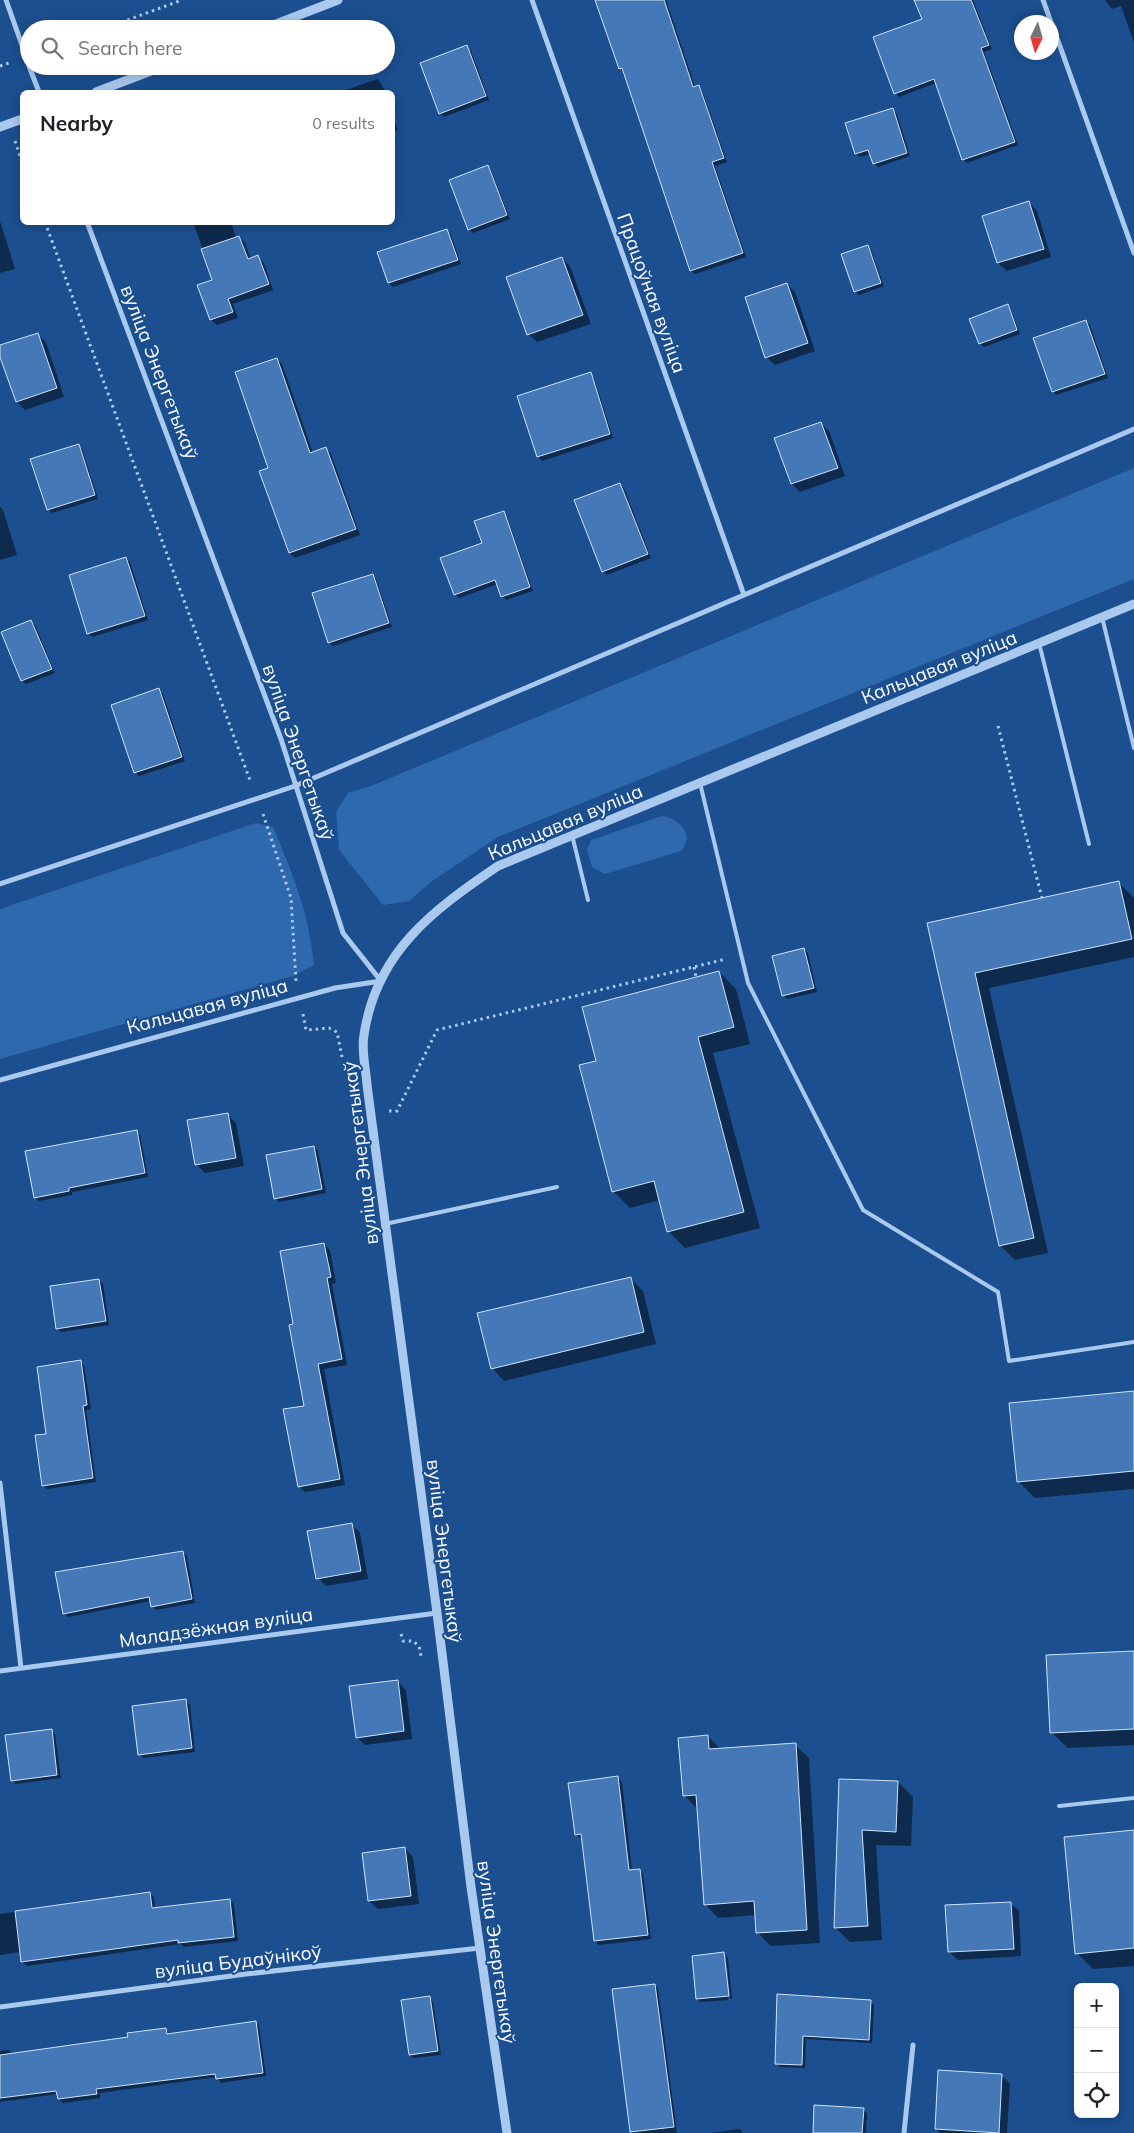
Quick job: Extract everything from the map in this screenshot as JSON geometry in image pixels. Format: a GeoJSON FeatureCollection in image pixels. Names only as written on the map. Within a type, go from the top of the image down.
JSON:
{"type":"FeatureCollection","features":[{"type":"Feature","properties":{"kind":"street"},"geometry":{"type":"LineString","coordinates":[[6,0],[20,40]]}},
{"type":"Feature","properties":{"kind":"street"},"geometry":{"type":"LineString","coordinates":[[286,20],[338,0]]}},
{"type":"Feature","properties":{"kind":"street","name":"Працоўная вуліца"},"geometry":{"type":"LineString","coordinates":[[532,0],[744,596]]}},
{"type":"Feature","properties":{"kind":"street"},"geometry":{"type":"LineString","coordinates":[[1043,0],[1048,15]]}},
{"type":"Feature","properties":{"kind":"street"},"geometry":{"type":"LineString","coordinates":[[1059,45],[1134,254]]}},
{"type":"Feature","properties":{"kind":"street"},"geometry":{"type":"LineString","coordinates":[[32,75],[38,90]]}},
{"type":"Feature","properties":{"kind":"street"},"geometry":{"type":"LineString","coordinates":[[101,90],[140,75]]}},
{"type":"Feature","properties":{"kind":"street"},"geometry":{"type":"LineString","coordinates":[[0,127],[20,121]]}},
{"type":"Feature","properties":{"kind":"street","name":"вуліца Энергетыкаў"},"geometry":{"type":"LineString","coordinates":[[88,225],[281,739],[343,933],[381,981],[370,1006],[363,1037],[367,1085],[506,2133]]}},
{"type":"Feature","properties":{"kind":"street"},"geometry":{"type":"LineString","coordinates":[[0,884],[295,786],[1134,430]]}},
{"type":"Feature","properties":{"kind":"street","name":"Кальцавая вуліца"},"geometry":{"type":"LineString","coordinates":[[0,1080],[335,988],[381,981],[399,947],[426,920],[456,894],[498,866],[1134,604]]}},
{"type":"Feature","properties":{"kind":"street"},"geometry":{"type":"LineString","coordinates":[[0,1483],[21,1668]]}},
{"type":"Feature","properties":{"kind":"street","name":"Маладзёжная вуліца"},"geometry":{"type":"LineString","coordinates":[[0,1671],[437,1613]]}},
{"type":"Feature","properties":{"kind":"street","name":"вуліца Будаўнікоў"},"geometry":{"type":"LineString","coordinates":[[0,2007],[246,1974],[480,1948]]}},
{"type":"Feature","properties":{"kind":"street"},"geometry":{"type":"LineString","coordinates":[[904,2133],[913,2045]]}},
{"type":"Feature","properties":{"kind":"lane"},"geometry":{"type":"LineString","coordinates":[[1102,617],[1134,748]]}},
{"type":"Feature","properties":{"kind":"lane"},"geometry":{"type":"LineString","coordinates":[[1039,643],[1090,844]]}},
{"type":"Feature","properties":{"kind":"lane"},"geometry":{"type":"LineString","coordinates":[[700,783],[748,983],[863,1210],[998,1292],[1009,1361],[1134,1342]]}},
{"type":"Feature","properties":{"kind":"lane"},"geometry":{"type":"LineString","coordinates":[[572,835],[588,900]]}},
{"type":"Feature","properties":{"kind":"lane"},"geometry":{"type":"LineString","coordinates":[[385,1224],[557,1187]]}},
{"type":"Feature","properties":{"kind":"lane"},"geometry":{"type":"LineString","coordinates":[[1060,1806],[1134,1798]]}},
{"type":"Feature","properties":{"kind":"path"},"geometry":{"type":"LineString","coordinates":[[128,20],[182,0]]}},
{"type":"Feature","properties":{"kind":"path"},"geometry":{"type":"LineString","coordinates":[[998,726],[1042,898]]}},
{"type":"Feature","properties":{"kind":"path"},"geometry":{"type":"LineString","coordinates":[[694,967],[696,977]]}},
{"type":"Feature","properties":{"kind":"shaded area"},"geometry":{"type":"Polygon","coordinates":[[[1134,468],[1134,579],[498,837],[432,881],[409,901],[383,905],[339,850],[336,812],[348,793],[371,786],[1134,468]]]}},
{"type":"Feature","properties":{"kind":"shaded area"},"geometry":{"type":"Polygon","coordinates":[[[662,816],[675,820],[684,828],[686,839],[681,851],[605,874],[592,867],[587,850],[591,840],[662,816]]]}},
{"type":"Feature","properties":{"kind":"shaded area"},"geometry":{"type":"Polygon","coordinates":[[[256,823],[273,827],[304,911],[314,965],[293,976],[0,1059],[0,909],[256,823]]]}},
{"type":"Feature","properties":{"kind":"building"},"geometry":{"type":"Polygon","coordinates":[[[595,0],[664,0],[693,87],[699,85],[724,158],[712,162],[743,253],[690,271],[622,68],[619,69],[595,0]]]}},
{"type":"Feature","properties":{"kind":"building"},"geometry":{"type":"Polygon","coordinates":[[[914,0],[971,0],[989,45],[981,48],[1015,142],[962,160],[934,79],[894,94],[873,37],[922,19],[914,0]]]}},
{"type":"Feature","properties":{"kind":"building"},"geometry":{"type":"Polygon","coordinates":[[[467,45],[486,96],[439,114],[420,63],[467,45]]]}},
{"type":"Feature","properties":{"kind":"building"},"geometry":{"type":"Polygon","coordinates":[[[893,108],[907,153],[873,164],[868,150],[855,154],[845,123],[893,108]]]}},
{"type":"Feature","properties":{"kind":"building"},"geometry":{"type":"Polygon","coordinates":[[[488,165],[507,215],[468,230],[449,180],[488,165]]]}},
{"type":"Feature","properties":{"kind":"building"},"geometry":{"type":"Polygon","coordinates":[[[1029,201],[1044,249],[997,263],[982,216],[1029,201]]]}},
{"type":"Feature","properties":{"kind":"building"},"geometry":{"type":"Polygon","coordinates":[[[447,229],[458,260],[388,283],[377,252],[447,229]]]}},
{"type":"Feature","properties":{"kind":"building"},"geometry":{"type":"Polygon","coordinates":[[[239,236],[248,259],[258,255],[269,284],[228,299],[233,312],[210,320],[197,285],[212,280],[201,249],[239,236]]]}},
{"type":"Feature","properties":{"kind":"building"},"geometry":{"type":"Polygon","coordinates":[[[868,245],[881,283],[854,292],[841,254],[868,245]]]}},
{"type":"Feature","properties":{"kind":"building"},"geometry":{"type":"Polygon","coordinates":[[[562,257],[583,315],[527,335],[506,277],[562,257]]]}},
{"type":"Feature","properties":{"kind":"building"},"geometry":{"type":"Polygon","coordinates":[[[787,283],[808,343],[765,358],[745,297],[787,283]]]}},
{"type":"Feature","properties":{"kind":"building"},"geometry":{"type":"Polygon","coordinates":[[[1008,304],[1017,330],[979,344],[969,319],[1008,304]]]}},
{"type":"Feature","properties":{"kind":"building"},"geometry":{"type":"Polygon","coordinates":[[[1086,320],[1105,374],[1052,392],[1033,338],[1086,320]]]}},
{"type":"Feature","properties":{"kind":"building"},"geometry":{"type":"Polygon","coordinates":[[[38,333],[57,388],[16,402],[0,357],[0,345],[38,333]]]}},
{"type":"Feature","properties":{"kind":"building"},"geometry":{"type":"Polygon","coordinates":[[[277,358],[310,453],[326,447],[356,529],[289,553],[259,471],[268,468],[235,372],[277,358]]]}},
{"type":"Feature","properties":{"kind":"building"},"geometry":{"type":"Polygon","coordinates":[[[591,372],[610,434],[537,457],[517,396],[591,372]]]}},
{"type":"Feature","properties":{"kind":"building"},"geometry":{"type":"Polygon","coordinates":[[[821,422],[838,468],[791,484],[774,438],[821,422]]]}},
{"type":"Feature","properties":{"kind":"building"},"geometry":{"type":"Polygon","coordinates":[[[79,444],[95,495],[47,510],[30,459],[79,444]]]}},
{"type":"Feature","properties":{"kind":"building"},"geometry":{"type":"Polygon","coordinates":[[[620,483],[648,554],[602,572],[574,500],[620,483]]]}},
{"type":"Feature","properties":{"kind":"building"},"geometry":{"type":"Polygon","coordinates":[[[504,511],[530,587],[501,597],[495,580],[454,595],[440,558],[482,543],[474,521],[504,511]]]}},
{"type":"Feature","properties":{"kind":"building"},"geometry":{"type":"Polygon","coordinates":[[[126,557],[145,616],[87,634],[69,575],[126,557]]]}},
{"type":"Feature","properties":{"kind":"building"},"geometry":{"type":"Polygon","coordinates":[[[373,574],[389,623],[328,643],[312,593],[373,574]]]}},
{"type":"Feature","properties":{"kind":"building"},"geometry":{"type":"Polygon","coordinates":[[[31,620],[52,669],[21,681],[1,632],[31,620]]]}},
{"type":"Feature","properties":{"kind":"building"},"geometry":{"type":"Polygon","coordinates":[[[159,688],[182,757],[134,773],[111,705],[159,688]]]}},
{"type":"Feature","properties":{"kind":"building"},"geometry":{"type":"Polygon","coordinates":[[[1119,881],[1132,939],[975,973],[1034,1238],[999,1246],[927,923],[1119,881]]]}},
{"type":"Feature","properties":{"kind":"building"},"geometry":{"type":"Polygon","coordinates":[[[804,948],[814,988],[782,996],[772,956],[804,948]]]}},
{"type":"Feature","properties":{"kind":"building"},"geometry":{"type":"Polygon","coordinates":[[[719,971],[734,1027],[698,1037],[744,1212],[667,1232],[654,1181],[612,1192],[579,1065],[596,1061],[582,1007],[719,971]]]}},
{"type":"Feature","properties":{"kind":"building"},"geometry":{"type":"Polygon","coordinates":[[[228,1113],[236,1158],[195,1165],[187,1120],[228,1113]]]}},
{"type":"Feature","properties":{"kind":"building"},"geometry":{"type":"Polygon","coordinates":[[[137,1130],[145,1173],[69,1188],[69,1191],[34,1198],[25,1151],[137,1130]]]}},
{"type":"Feature","properties":{"kind":"building"},"geometry":{"type":"Polygon","coordinates":[[[314,1146],[322,1189],[274,1199],[266,1155],[314,1146]]]}},
{"type":"Feature","properties":{"kind":"building"},"geometry":{"type":"Polygon","coordinates":[[[324,1243],[331,1277],[327,1278],[342,1359],[318,1364],[340,1479],[298,1487],[283,1409],[304,1406],[289,1325],[293,1324],[280,1251],[324,1243]]]}},
{"type":"Feature","properties":{"kind":"building"},"geometry":{"type":"Polygon","coordinates":[[[631,1277],[644,1332],[491,1369],[477,1313],[631,1277]]]}},
{"type":"Feature","properties":{"kind":"building"},"geometry":{"type":"Polygon","coordinates":[[[99,1279],[106,1321],[56,1329],[50,1286],[99,1279]]]}},
{"type":"Feature","properties":{"kind":"building"},"geometry":{"type":"Polygon","coordinates":[[[81,1360],[87,1405],[83,1406],[93,1478],[42,1486],[35,1435],[46,1434],[37,1367],[81,1360]]]}},
{"type":"Feature","properties":{"kind":"building"},"geometry":{"type":"Polygon","coordinates":[[[1134,1391],[1134,1471],[1017,1482],[1009,1403],[1134,1391]]]}},
{"type":"Feature","properties":{"kind":"building"},"geometry":{"type":"Polygon","coordinates":[[[352,1523],[361,1571],[316,1579],[307,1531],[352,1523]]]}},
{"type":"Feature","properties":{"kind":"building"},"geometry":{"type":"Polygon","coordinates":[[[183,1551],[192,1599],[151,1607],[149,1597],[63,1614],[55,1572],[183,1551]]]}},
{"type":"Feature","properties":{"kind":"building"},"geometry":{"type":"Polygon","coordinates":[[[1134,1651],[1134,1729],[1050,1733],[1046,1655],[1134,1651]]]}},
{"type":"Feature","properties":{"kind":"building"},"geometry":{"type":"Polygon","coordinates":[[[398,1680],[404,1731],[356,1738],[349,1686],[398,1680]]]}},
{"type":"Feature","properties":{"kind":"building"},"geometry":{"type":"Polygon","coordinates":[[[186,1699],[192,1748],[138,1755],[132,1706],[186,1699]]]}},
{"type":"Feature","properties":{"kind":"building"},"geometry":{"type":"Polygon","coordinates":[[[52,1729],[57,1775],[11,1781],[5,1735],[52,1729]]]}},
{"type":"Feature","properties":{"kind":"building"},"geometry":{"type":"Polygon","coordinates":[[[708,1735],[709,1749],[796,1743],[807,1930],[756,1933],[754,1901],[704,1905],[696,1795],[683,1796],[678,1738],[708,1735]]]}},
{"type":"Feature","properties":{"kind":"building"},"geometry":{"type":"Polygon","coordinates":[[[618,1776],[629,1870],[640,1869],[648,1935],[594,1941],[581,1834],[575,1835],[568,1783],[618,1776]]]}},
{"type":"Feature","properties":{"kind":"building"},"geometry":{"type":"Polygon","coordinates":[[[839,1779],[898,1781],[896,1832],[862,1830],[868,1926],[834,1928],[839,1779]]]}},
{"type":"Feature","properties":{"kind":"building"},"geometry":{"type":"Polygon","coordinates":[[[1134,1830],[1134,1948],[1075,1954],[1064,1837],[1134,1830]]]}},
{"type":"Feature","properties":{"kind":"building"},"geometry":{"type":"Polygon","coordinates":[[[405,1847],[411,1896],[368,1901],[362,1853],[405,1847]]]}},
{"type":"Feature","properties":{"kind":"building"},"geometry":{"type":"Polygon","coordinates":[[[150,1892],[152,1908],[230,1899],[234,1937],[178,1943],[178,1940],[21,1962],[15,1911],[150,1892]]]}},
{"type":"Feature","properties":{"kind":"building"},"geometry":{"type":"Polygon","coordinates":[[[1011,1902],[1014,1949],[948,1952],[945,1905],[1011,1902]]]}},
{"type":"Feature","properties":{"kind":"building"},"geometry":{"type":"Polygon","coordinates":[[[724,1952],[729,1996],[696,1999],[692,1956],[724,1952]]]}},
{"type":"Feature","properties":{"kind":"building"},"geometry":{"type":"Polygon","coordinates":[[[655,1984],[674,2127],[630,2132],[612,1989],[655,1984]]]}},
{"type":"Feature","properties":{"kind":"building"},"geometry":{"type":"Polygon","coordinates":[[[777,1994],[871,2000],[869,2040],[803,2036],[802,2065],[775,2064],[777,1994]]]}},
{"type":"Feature","properties":{"kind":"building"},"geometry":{"type":"Polygon","coordinates":[[[430,1996],[438,2051],[409,2055],[401,2000],[430,1996]]]}},
{"type":"Feature","properties":{"kind":"building"},"geometry":{"type":"Polygon","coordinates":[[[256,2021],[263,2073],[216,2079],[215,2074],[96,2089],[97,2094],[58,2099],[56,2091],[0,2098],[0,2055],[128,2037],[127,2033],[166,2028],[167,2034],[256,2021]]]}},
{"type":"Feature","properties":{"kind":"building"},"geometry":{"type":"Polygon","coordinates":[[[938,2070],[1002,2074],[999,2133],[935,2129],[938,2070]]]}},
{"type":"Feature","properties":{"kind":"building"},"geometry":{"type":"Polygon","coordinates":[[[814,2105],[864,2108],[862,2133],[813,2133],[814,2105]]]}}]}
